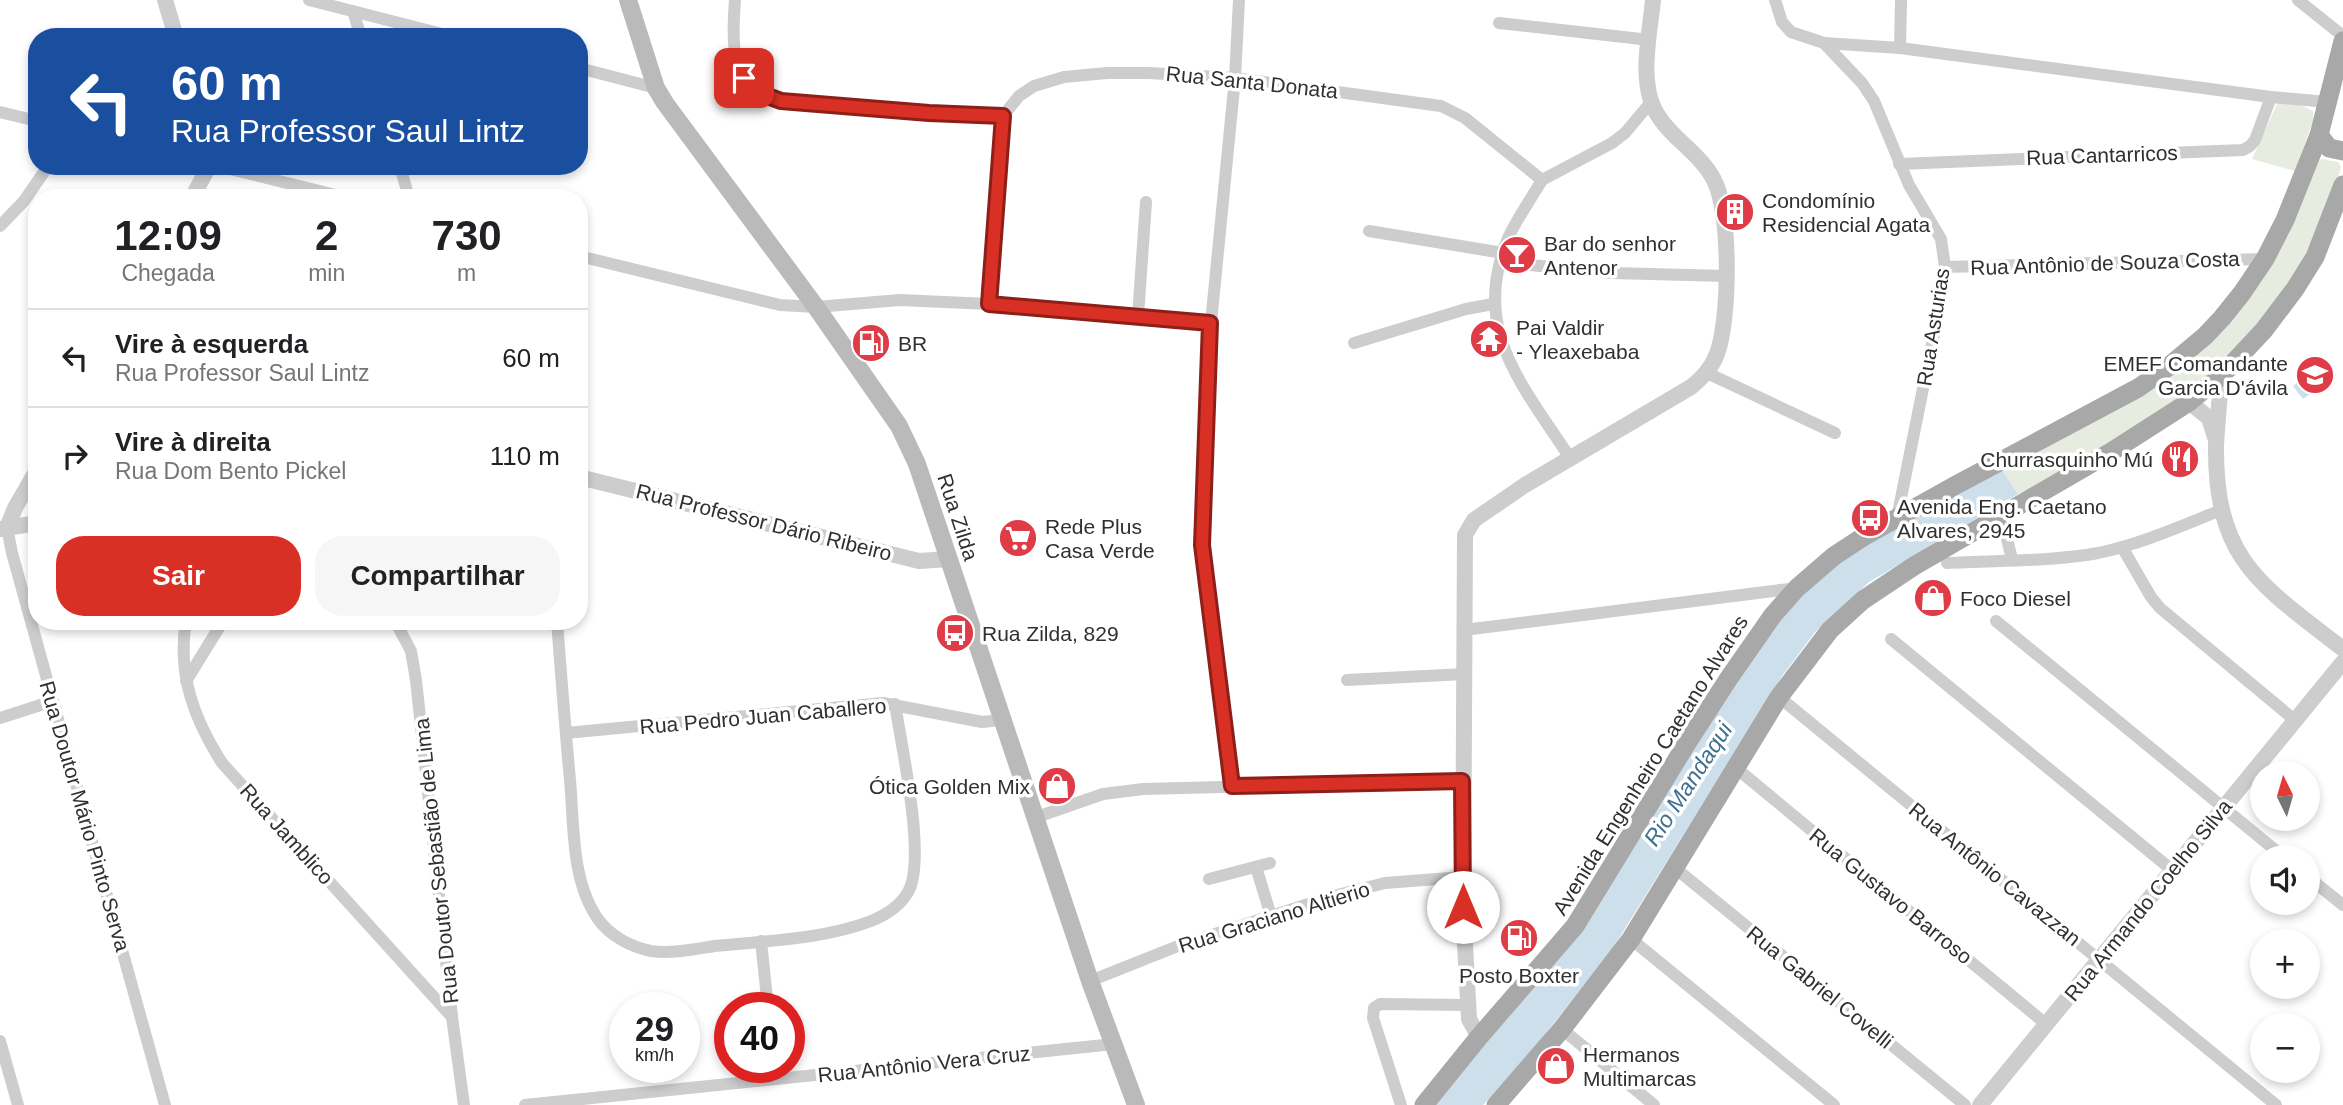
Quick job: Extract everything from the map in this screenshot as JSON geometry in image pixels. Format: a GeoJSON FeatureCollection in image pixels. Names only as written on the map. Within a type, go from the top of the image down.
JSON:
{"type":"FeatureCollection","features":[{"type":"Feature","properties":{"kind":"main road","name":"Rua Zilda"},"geometry":{"type":"LineString","coordinates":[[628,0],[656,88],[900,426],[949,559],[1090,981],[1136,1105]]}},
{"type":"Feature","properties":{"kind":"main road","name":"Avenida Engenheiro Caetano Alvares"},"geometry":{"type":"LineString","coordinates":[[1424,1105],[1575,926],[1722,689],[1773,615],[1797,588],[1834,556],[1897,518],[2107,406],[2168,367],[2222,318],[2265,259],[2285,220],[2319,135],[2343,41]]}},
{"type":"Feature","properties":{"kind":"main road"},"geometry":{"type":"LineString","coordinates":[[2319,135],[2329,148],[2343,151]]}},
{"type":"Feature","properties":{"kind":"main road"},"geometry":{"type":"LineString","coordinates":[[1506,1102],[1631,939],[1779,697],[1830,630],[1863,600],[1914,566],[2111,452],[2189,402],[2221,376],[2264,330],[2295,289],[2315,257],[2343,185]]}},
{"type":"Feature","properties":{"kind":"street"},"geometry":{"type":"LineString","coordinates":[[165,0],[173,28]]}},
{"type":"Feature","properties":{"kind":"street"},"geometry":{"type":"LineString","coordinates":[[309,0],[419,28]]}},
{"type":"Feature","properties":{"kind":"street"},"geometry":{"type":"LineString","coordinates":[[734,0],[733,38],[737,61],[752,90],[765,96],[781,101],[821,105],[1003,116],[989,304]]}},
{"type":"Feature","properties":{"kind":"street"},"geometry":{"type":"LineString","coordinates":[[1232,786],[1202,545],[1210,323],[1235,78],[1239,0]]}},
{"type":"Feature","properties":{"kind":"street"},"geometry":{"type":"LineString","coordinates":[[1479,1037],[1469,1019],[1463,877],[1463,545],[1469,526],[1525,485],[1670,401],[1707,373],[1717,354],[1721,336],[1726,276],[1723,206],[1714,179],[1697,156],[1667,127],[1651,102],[1647,83],[1653,0]]}},
{"type":"Feature","properties":{"kind":"street","name":"Rua Asturias"},"geometry":{"type":"LineString","coordinates":[[1774,0],[1782,22],[1791,32],[1824,43],[1900,48],[2271,97],[2328,102]]}},
{"type":"Feature","properties":{"kind":"street"},"geometry":{"type":"LineString","coordinates":[[1900,48],[1901,0]]}},
{"type":"Feature","properties":{"kind":"street"},"geometry":{"type":"LineString","coordinates":[[2298,0],[2343,36]]}},
{"type":"Feature","properties":{"kind":"street"},"geometry":{"type":"LineString","coordinates":[[353,11],[358,28]]}},
{"type":"Feature","properties":{"kind":"street"},"geometry":{"type":"LineString","coordinates":[[1499,23],[1650,40]]}},
{"type":"Feature","properties":{"kind":"street","name":"Rua Asturias"},"geometry":{"type":"LineString","coordinates":[[1824,43],[1862,83],[1874,101],[1899,164],[1941,239],[1945,267],[1897,518]]}},
{"type":"Feature","properties":{"kind":"street"},"geometry":{"type":"LineString","coordinates":[[588,70],[656,88]]}},
{"type":"Feature","properties":{"kind":"street","name":"Rua Santa Donata"},"geometry":{"type":"LineString","coordinates":[[1003,116],[1019,96],[1034,86],[1064,77],[1149,73],[1235,78],[1441,106],[1465,118],[1542,180]]}},
{"type":"Feature","properties":{"kind":"street","name":"Rua Cantarricos"},"geometry":{"type":"LineString","coordinates":[[1899,164],[2243,149],[2255,140],[2271,97]]}},
{"type":"Feature","properties":{"kind":"street"},"geometry":{"type":"LineString","coordinates":[[1570,458],[1516,374],[1503,348],[1493,304],[1502,258],[1511,232],[1542,180],[1612,143],[1625,133],[1651,102]]}},
{"type":"Feature","properties":{"kind":"street"},"geometry":{"type":"LineString","coordinates":[[0,112],[28,119]]}},
{"type":"Feature","properties":{"kind":"street"},"geometry":{"type":"LineString","coordinates":[[255,175],[311,189]]}},
{"type":"Feature","properties":{"kind":"street"},"geometry":{"type":"LineString","coordinates":[[0,226],[28,194]]}},
{"type":"Feature","properties":{"kind":"street"},"geometry":{"type":"LineString","coordinates":[[1138,316],[1146,202]]}},
{"type":"Feature","properties":{"kind":"street"},"geometry":{"type":"LineString","coordinates":[[1369,230],[1502,258],[1612,273],[1726,276]]}},
{"type":"Feature","properties":{"kind":"street"},"geometry":{"type":"LineString","coordinates":[[588,258],[762,302],[816,307],[900,299],[1210,323]]}},
{"type":"Feature","properties":{"kind":"street","name":"Rua Antônio de Souza Costa"},"geometry":{"type":"LineString","coordinates":[[1945,267],[2265,259]]}},
{"type":"Feature","properties":{"kind":"street"},"geometry":{"type":"LineString","coordinates":[[1354,343],[1466,309],[1493,304]]}},
{"type":"Feature","properties":{"kind":"street"},"geometry":{"type":"LineString","coordinates":[[1707,373],[1835,433]]}},
{"type":"Feature","properties":{"kind":"street"},"geometry":{"type":"LineString","coordinates":[[2221,376],[2216,443],[2221,510],[2228,534],[2249,570],[2284,603],[2343,649]]}},
{"type":"Feature","properties":{"kind":"street"},"geometry":{"type":"LineString","coordinates":[[2189,402],[2209,418],[2216,443]]}},
{"type":"Feature","properties":{"kind":"street","name":"Rua Professor Dário Ribeiro"},"geometry":{"type":"LineString","coordinates":[[588,479],[919,561],[949,559]]}},
{"type":"Feature","properties":{"kind":"street"},"geometry":{"type":"LineString","coordinates":[[3,528],[28,485]]}},
{"type":"Feature","properties":{"kind":"street"},"geometry":{"type":"LineString","coordinates":[[1947,563],[2059,558],[2122,547],[2221,510]]}},
{"type":"Feature","properties":{"kind":"street"},"geometry":{"type":"LineString","coordinates":[[2001,515],[2012,559]]}},
{"type":"Feature","properties":{"kind":"street"},"geometry":{"type":"LineString","coordinates":[[3,528],[28,524]]}},
{"type":"Feature","properties":{"kind":"street","name":"Rua Doutor Mário Pinto Serva"},"geometry":{"type":"LineString","coordinates":[[3,528],[28,614]]}},
{"type":"Feature","properties":{"kind":"street"},"geometry":{"type":"LineString","coordinates":[[2122,547],[2160,608],[2295,721]]}},
{"type":"Feature","properties":{"kind":"street"},"geometry":{"type":"LineString","coordinates":[[1464,630],[1797,588]]}},
{"type":"Feature","properties":{"kind":"street"},"geometry":{"type":"LineString","coordinates":[[1996,621],[2269,845]]}},
{"type":"Feature","properties":{"kind":"street","name":"Rua Doutor Mário Pinto Serva"},"geometry":{"type":"LineString","coordinates":[[32,630],[164,1105]]}},
{"type":"Feature","properties":{"kind":"street","name":"Rua Jamblico"},"geometry":{"type":"LineString","coordinates":[[184,630],[182,645],[191,703],[204,734],[222,763],[452,1017]]}},
{"type":"Feature","properties":{"kind":"street"},"geometry":{"type":"LineString","coordinates":[[186,681],[217,630]]}},
{"type":"Feature","properties":{"kind":"street","name":"Rua Doutor Sebastião de Lima"},"geometry":{"type":"LineString","coordinates":[[400,630],[411,651],[416,680],[464,1105]]}},
{"type":"Feature","properties":{"kind":"street"},"geometry":{"type":"LineString","coordinates":[[558,630],[579,872],[597,918],[610,932],[632,945],[653,951],[831,932],[874,920],[892,911],[903,901],[910,889],[914,872],[914,836],[895,704]]}},
{"type":"Feature","properties":{"kind":"street"},"geometry":{"type":"LineString","coordinates":[[1891,639],[2172,870]]}},
{"type":"Feature","properties":{"kind":"street","name":"Rua Armando Coelho Silva"},"geometry":{"type":"LineString","coordinates":[[1980,1105],[2343,662]]}},
{"type":"Feature","properties":{"kind":"street"},"geometry":{"type":"LineString","coordinates":[[1347,680],[1465,674]]}},
{"type":"Feature","properties":{"kind":"street","name":"Rua Antônio Cavazzan"},"geometry":{"type":"LineString","coordinates":[[1779,697],[2276,1105]]}},
{"type":"Feature","properties":{"kind":"street"},"geometry":{"type":"LineString","coordinates":[[0,718],[53,701]]}},
{"type":"Feature","properties":{"kind":"street","name":"Rua Pedro Juan Caballero"},"geometry":{"type":"LineString","coordinates":[[566,733],[895,704],[982,722],[1001,720]]}},
{"type":"Feature","properties":{"kind":"street","name":"Rua Gustavo Barroso"},"geometry":{"type":"LineString","coordinates":[[1735,768],[2046,1024]]}},
{"type":"Feature","properties":{"kind":"street"},"geometry":{"type":"LineString","coordinates":[[1034,818],[1122,790],[1462,781]]}},
{"type":"Feature","properties":{"kind":"street"},"geometry":{"type":"LineString","coordinates":[[1209,878],[1270,863]]}},
{"type":"Feature","properties":{"kind":"street"},"geometry":{"type":"LineString","coordinates":[[1256,867],[1271,916]]}},
{"type":"Feature","properties":{"kind":"street","name":"Rua Gabriel Covelli"},"geometry":{"type":"LineString","coordinates":[[1675,868],[1965,1105]]}},
{"type":"Feature","properties":{"kind":"street","name":"Rua Graciano Altierio"},"geometry":{"type":"LineString","coordinates":[[1090,981],[1178,946],[1333,896],[1385,883],[1463,877]]}},
{"type":"Feature","properties":{"kind":"street"},"geometry":{"type":"LineString","coordinates":[[2320,887],[2343,905]]}},
{"type":"Feature","properties":{"kind":"street"},"geometry":{"type":"LineString","coordinates":[[1631,939],[1834,1105]]}},
{"type":"Feature","properties":{"kind":"street"},"geometry":{"type":"LineString","coordinates":[[761,941],[766,992]]}},
{"type":"Feature","properties":{"kind":"street"},"geometry":{"type":"LineString","coordinates":[[1401,1105],[1373,1018],[1374,1008],[1380,1004],[1468,1005]]}},
{"type":"Feature","properties":{"kind":"street"},"geometry":{"type":"LineString","coordinates":[[1562,1030],[1654,1105]]}},
{"type":"Feature","properties":{"kind":"street"},"geometry":{"type":"LineString","coordinates":[[0,1041],[18,1105]]}},
{"type":"Feature","properties":{"kind":"street","name":"Rua Antônio Vera Cruz"},"geometry":{"type":"LineString","coordinates":[[805,1071],[1114,1044]]}},
{"type":"Feature","properties":{"kind":"street","name":"Rua Antônio Vera Cruz"},"geometry":{"type":"LineString","coordinates":[[525,1105],[714,1082]]}},
{"type":"Feature","properties":{"kind":"shaded area"},"geometry":{"type":"Polygon","coordinates":[[[2278,102],[2302,106],[2313,111],[2313,120],[2295,171],[2252,159],[2278,102]]]}},
{"type":"Feature","properties":{"kind":"shaded area"},"geometry":{"type":"Polygon","coordinates":[[[2322,159],[2338,162],[2341,167],[2334,192],[2301,268],[2259,327],[2210,378],[2087,457],[2018,494],[1999,466],[2220,330],[2318,161],[2322,159]]]}},
{"type":"Feature","properties":{"kind":"water"},"geometry":{"type":"Polygon","coordinates":[[[2326,362],[2336,375],[2303,399],[2293,386],[2326,362]]]}},
{"type":"Feature","properties":{"kind":"water","name":"Rio Mandaqui"},"geometry":{"type":"Polygon","coordinates":[[[1999,466],[2018,494],[1869,582],[1815,632],[1782,676],[1611,951],[1537,1044],[1483,1105],[1436,1105],[1446,1088],[1577,935],[1755,648],[1834,561],[1999,466]]]}},
{"type":"Feature","properties":{"kind":"place","name":"Condomínio Residencial Agata"},"geometry":{"type":"Point","coordinates":[1735,212]}},
{"type":"Feature","properties":{"kind":"place","name":"Bar do senhor Antenor"},"geometry":{"type":"Point","coordinates":[1517,255]}},
{"type":"Feature","properties":{"kind":"place","name":"Pai Valdir - Yleaxebaba"},"geometry":{"type":"Point","coordinates":[1489,339]}},
{"type":"Feature","properties":{"kind":"place","name":"BR"},"geometry":{"type":"Point","coordinates":[871,343]}},
{"type":"Feature","properties":{"kind":"place","name":"EMEF Comandante Garcia D'ávila"},"geometry":{"type":"Point","coordinates":[2315,375]}},
{"type":"Feature","properties":{"kind":"place","name":"Churrasquinho Mú"},"geometry":{"type":"Point","coordinates":[2180,459]}},
{"type":"Feature","properties":{"kind":"place","name":"Avenida Eng. Caetano Alvares, 2945"},"geometry":{"type":"Point","coordinates":[1870,518]}},
{"type":"Feature","properties":{"kind":"place","name":"Rede Plus Casa Verde"},"geometry":{"type":"Point","coordinates":[1018,538]}},
{"type":"Feature","properties":{"kind":"place","name":"Foco Diesel"},"geometry":{"type":"Point","coordinates":[1933,598]}},
{"type":"Feature","properties":{"kind":"place","name":"Rua Zilda, 829"},"geometry":{"type":"Point","coordinates":[955,633]}},
{"type":"Feature","properties":{"kind":"place","name":"Ótica Golden Mix"},"geometry":{"type":"Point","coordinates":[1057,786]}},
{"type":"Feature","properties":{"kind":"place","name":"Posto Boxter"},"geometry":{"type":"Point","coordinates":[1519,938]}},
{"type":"Feature","properties":{"kind":"place","name":"Hermanos Multimarcas"},"geometry":{"type":"Point","coordinates":[1556,1066]}},
{"type":"Feature","properties":{"kind":"route"},"geometry":{"type":"LineString","coordinates":[[744,78],[752,90],[781,101],[1003,116],[989,304],[1210,323],[1202,545],[1232,786],[1462,781],[1463,907]]}}]}
